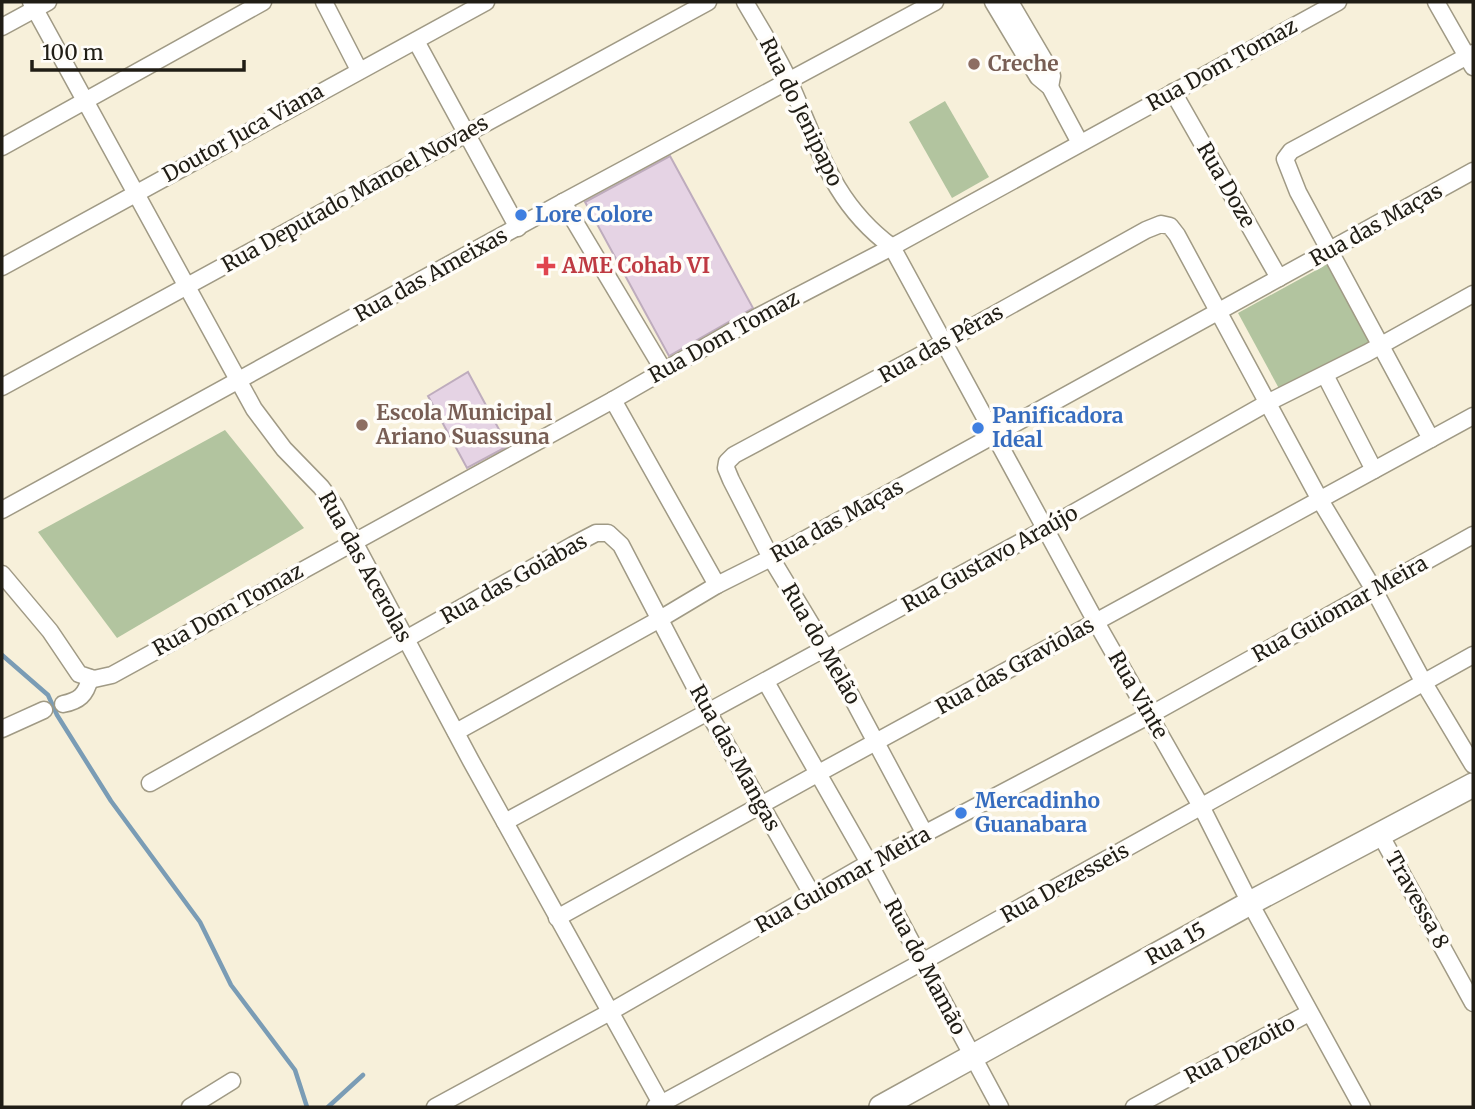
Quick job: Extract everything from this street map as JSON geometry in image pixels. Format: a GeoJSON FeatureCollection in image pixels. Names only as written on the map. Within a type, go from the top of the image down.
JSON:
{"type":"FeatureCollection","features":[{"type":"Feature","properties":{"kind":"main road","name":"Rua 15"},"geometry":{"type":"LineString","coordinates":[[881,1107],[1250,903],[1473,785]]}},
{"type":"Feature","properties":{"kind":"street"},"geometry":{"type":"LineString","coordinates":[[2,147],[263,2]]}},
{"type":"Feature","properties":{"kind":"street"},"geometry":{"type":"LineString","coordinates":[[324,2],[359,70]]}},
{"type":"Feature","properties":{"kind":"street","name":"Rua Deputado Manoel Novaes"},"geometry":{"type":"LineString","coordinates":[[2,387],[708,2]]}},
{"type":"Feature","properties":{"kind":"street","name":"Rua do Jenipapo"},"geometry":{"type":"LineString","coordinates":[[745,2],[789,79],[820,158],[841,194],[865,223],[891,247]]}},
{"type":"Feature","properties":{"kind":"street","name":"Rua das Ameixas"},"geometry":{"type":"LineString","coordinates":[[5,502],[935,2]]}},
{"type":"Feature","properties":{"kind":"street"},"geometry":{"type":"LineString","coordinates":[[993,2],[1038,77],[1050,87],[1080,143]]}},
{"type":"Feature","properties":{"kind":"street"},"geometry":{"type":"LineString","coordinates":[[1010,2],[1050,70],[1050,87]]}},
{"type":"Feature","properties":{"kind":"street"},"geometry":{"type":"LineString","coordinates":[[1431,439],[1285,164],[1285,156],[1291,150],[1472,59],[1436,2]]}},
{"type":"Feature","properties":{"kind":"street"},"geometry":{"type":"LineString","coordinates":[[2,27],[38,4]]}},
{"type":"Feature","properties":{"kind":"street","name":"Rua das Acerolas"},"geometry":{"type":"LineString","coordinates":[[38,4],[86,102],[238,379],[270,431],[321,487],[355,540],[456,732],[660,1106]]}},
{"type":"Feature","properties":{"kind":"street","name":"Doutor Juca Viana"},"geometry":{"type":"LineString","coordinates":[[2,267],[416,41],[475,4]]}},
{"type":"Feature","properties":{"kind":"street","name":"Rua Dom Tomaz"},"geometry":{"type":"LineString","coordinates":[[90,678],[111,674],[1329,4]]}},
{"type":"Feature","properties":{"kind":"street"},"geometry":{"type":"LineString","coordinates":[[416,41],[518,228]]}},
{"type":"Feature","properties":{"kind":"street","name":"Rua Doze"},"geometry":{"type":"LineString","coordinates":[[1173,92],[1279,278]]}},
{"type":"Feature","properties":{"kind":"street","name":"Rua das Maças"},"geometry":{"type":"LineString","coordinates":[[456,732],[717,585],[771,558],[1473,171]]}},
{"type":"Feature","properties":{"kind":"street"},"geometry":{"type":"LineString","coordinates":[[563,202],[664,371]]}},
{"type":"Feature","properties":{"kind":"street","name":"Rua das Pêras"},"geometry":{"type":"LineString","coordinates":[[734,455],[1146,230],[1166,224],[1173,228],[1220,312]]}},
{"type":"Feature","properties":{"kind":"street","name":"Rua Vinte"},"geometry":{"type":"LineString","coordinates":[[891,247],[1096,622],[1202,808],[1250,903],[1362,1107]]}},
{"type":"Feature","properties":{"kind":"street","name":"Rua Gustavo Araújo"},"geometry":{"type":"LineString","coordinates":[[505,822],[1045,529],[1269,402],[1325,375],[1473,294]]}},
{"type":"Feature","properties":{"kind":"street"},"geometry":{"type":"LineString","coordinates":[[1220,312],[1320,500],[1473,765]]}},
{"type":"Feature","properties":{"kind":"street"},"geometry":{"type":"LineString","coordinates":[[1325,375],[1374,470]]}},
{"type":"Feature","properties":{"kind":"street"},"geometry":{"type":"LineString","coordinates":[[613,400],[717,585]]}},
{"type":"Feature","properties":{"kind":"street","name":"Rua das Graviolas"},"geometry":{"type":"LineString","coordinates":[[557,918],[1473,416]]}},
{"type":"Feature","properties":{"kind":"street","name":"Rua do Melão"},"geometry":{"type":"LineString","coordinates":[[734,455],[727,462],[727,470],[771,558],[826,649],[925,834]]}},
{"type":"Feature","properties":{"kind":"street","name":"Rua das Goiabas"},"geometry":{"type":"LineString","coordinates":[[150,783],[580,541],[600,533],[608,533],[616,538],[660,619]]}},
{"type":"Feature","properties":{"kind":"street","name":"Rua Guiomar Meira"},"geometry":{"type":"LineString","coordinates":[[435,1107],[610,1012],[869,863],[1150,715],[1473,536]]}},
{"type":"Feature","properties":{"kind":"street"},"geometry":{"type":"LineString","coordinates":[[2,574],[50,631],[79,674],[90,678],[83,696],[63,704]]}},
{"type":"Feature","properties":{"kind":"street","name":"Rua das Mangas"},"geometry":{"type":"LineString","coordinates":[[660,619],[708,712],[813,896]]}},
{"type":"Feature","properties":{"kind":"street","name":"Rua Dezesseis"},"geometry":{"type":"LineString","coordinates":[[660,1106],[1202,808],[1473,655]]}},
{"type":"Feature","properties":{"kind":"street","name":"Rua do Mamão"},"geometry":{"type":"LineString","coordinates":[[766,682],[869,863],[1000,1107]]}},
{"type":"Feature","properties":{"kind":"street"},"geometry":{"type":"LineString","coordinates":[[2,729],[44,710]]}},
{"type":"Feature","properties":{"kind":"street","name":"Travessa 8"},"geometry":{"type":"LineString","coordinates":[[1380,834],[1473,1003]]}},
{"type":"Feature","properties":{"kind":"street","name":"Rua Dezoito"},"geometry":{"type":"LineString","coordinates":[[1134,1107],[1310,1013]]}},
{"type":"Feature","properties":{"kind":"street"},"geometry":{"type":"LineString","coordinates":[[190,1107],[232,1081]]}},
{"type":"Feature","properties":{"kind":"green space"},"geometry":{"type":"Polygon","coordinates":[[[945,101],[989,177],[952,198],[909,122],[945,101]]]}},
{"type":"Feature","properties":{"kind":"green space"},"geometry":{"type":"Polygon","coordinates":[[[1331,262],[1375,343],[1282,394],[1238,313],[1331,262]]]}},
{"type":"Feature","properties":{"kind":"green space"},"geometry":{"type":"Polygon","coordinates":[[[225,430],[304,528],[117,638],[38,532],[225,430]]]}},
{"type":"Feature","properties":{"kind":"building"},"geometry":{"type":"Polygon","coordinates":[[[670,156],[753,308],[669,356],[585,202],[670,156]]]}},
{"type":"Feature","properties":{"kind":"building"},"geometry":{"type":"Polygon","coordinates":[[[468,372],[508,446],[467,468],[428,396],[468,372]]]}},
{"type":"Feature","properties":{"kind":"waterway"},"geometry":{"type":"LineString","coordinates":[[2,655],[48,695],[57,715],[111,801],[200,922],[231,985],[295,1070],[307,1107]]}},
{"type":"Feature","properties":{"kind":"waterway"},"geometry":{"type":"LineString","coordinates":[[328,1107],[363,1075]]}},
{"type":"Feature","properties":{"kind":"place","name":"Creche"},"geometry":{"type":"Point","coordinates":[974,64]}},
{"type":"Feature","properties":{"kind":"place","name":"Lore Colore"},"geometry":{"type":"Point","coordinates":[521,215]}},
{"type":"Feature","properties":{"kind":"place","name":"AME Cohab VI"},"geometry":{"type":"Point","coordinates":[546,266]}},
{"type":"Feature","properties":{"kind":"place","name":"Escola Municipal Ariano Suassuna"},"geometry":{"type":"Point","coordinates":[362,425]}},
{"type":"Feature","properties":{"kind":"place","name":"Panificadora Ideal"},"geometry":{"type":"Point","coordinates":[978,428]}},
{"type":"Feature","properties":{"kind":"place","name":"Mercadinho Guanabara"},"geometry":{"type":"Point","coordinates":[961,813]}}]}
